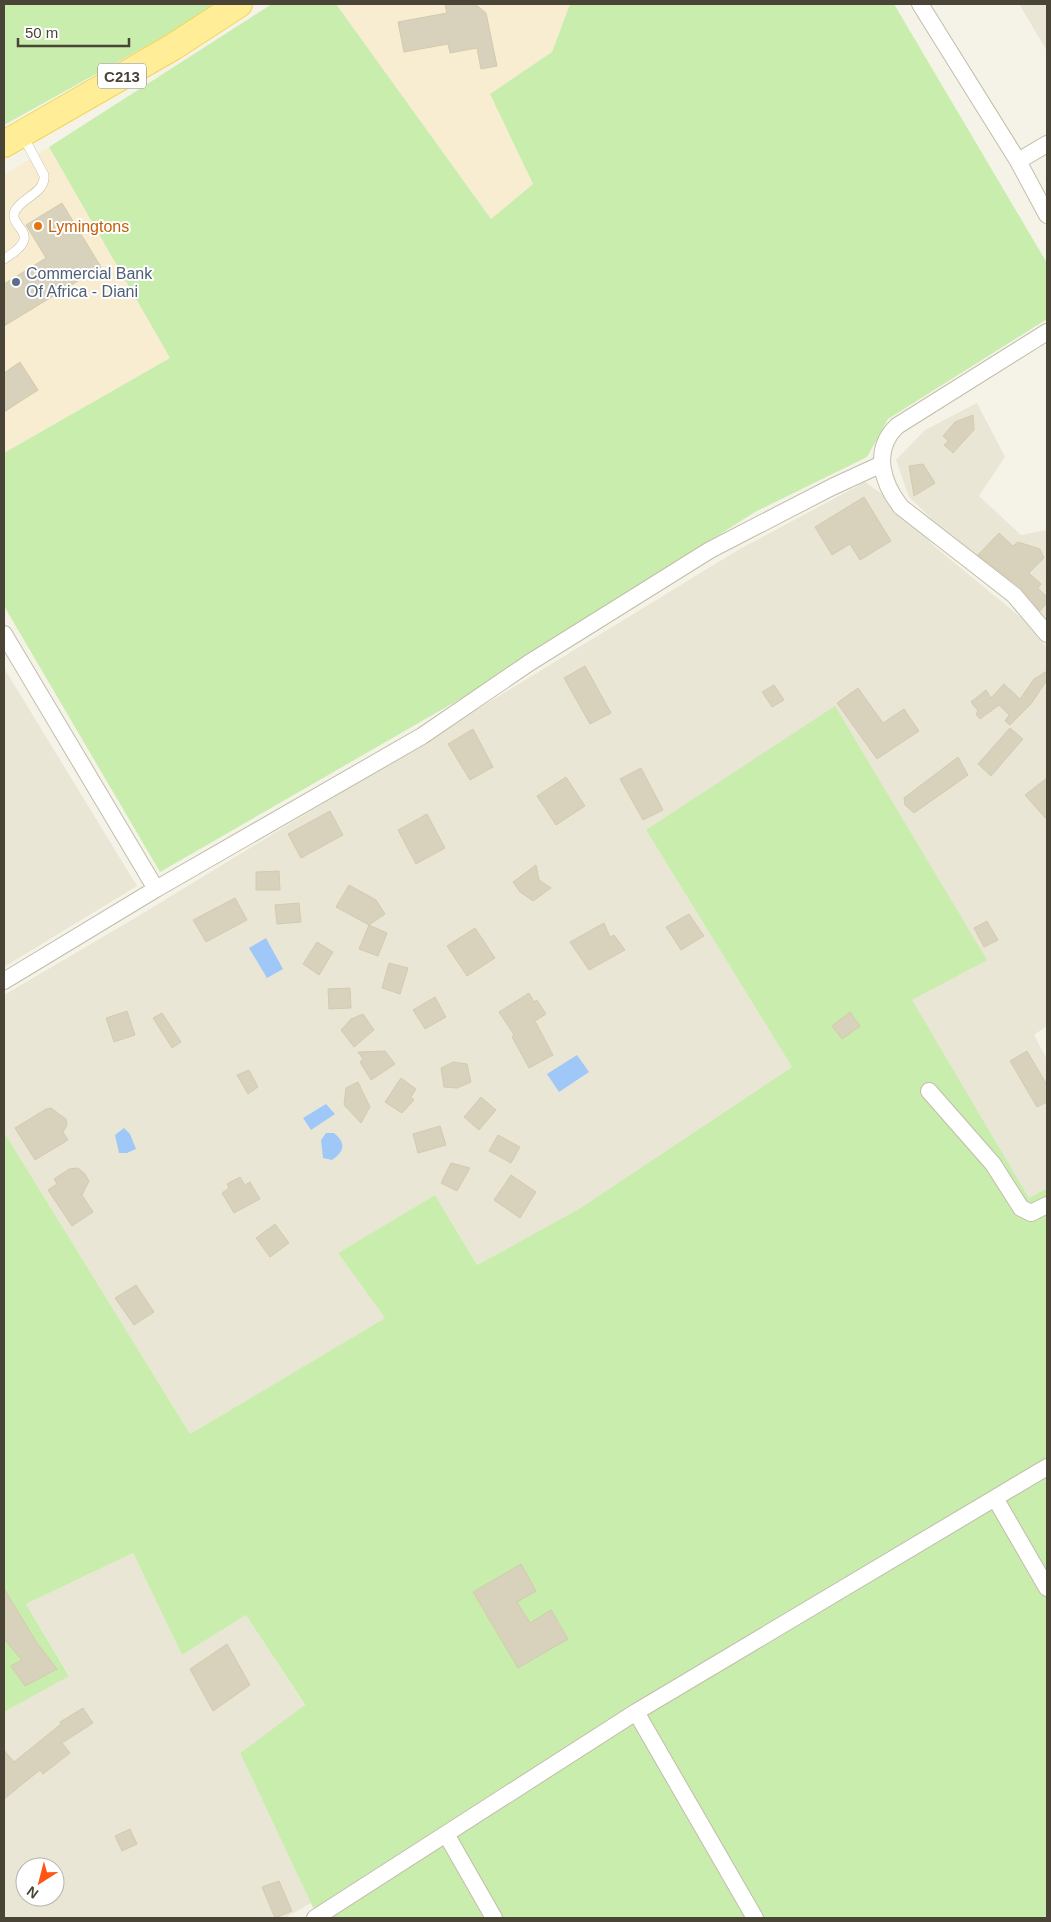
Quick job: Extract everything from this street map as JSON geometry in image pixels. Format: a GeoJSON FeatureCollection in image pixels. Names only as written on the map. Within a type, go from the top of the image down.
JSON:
{"type":"FeatureCollection","features":[{"type":"Feature","properties":{"kind":"main road","name":"C213"},"geometry":{"type":"LineString","coordinates":[[13,138],[173,47],[239,4]]}},
{"type":"Feature","properties":{"kind":"street"},"geometry":{"type":"LineString","coordinates":[[920,4],[1018,162],[1047,215]]}},
{"type":"Feature","properties":{"kind":"street"},"geometry":{"type":"LineString","coordinates":[[1018,162],[1047,144]]}},
{"type":"Feature","properties":{"kind":"street"},"geometry":{"type":"LineString","coordinates":[[1047,332],[897,426],[884,443],[882,464],[890,493],[901,507],[1014,595],[1047,634]]}},
{"type":"Feature","properties":{"kind":"street"},"geometry":{"type":"LineString","coordinates":[[4,981],[156,889],[422,736],[529,662],[710,550],[882,464]]}},
{"type":"Feature","properties":{"kind":"street"},"geometry":{"type":"LineString","coordinates":[[4,634],[156,889]]}},
{"type":"Feature","properties":{"kind":"street"},"geometry":{"type":"LineString","coordinates":[[930,1091],[993,1164],[1021,1208],[1031,1213],[1047,1205]]}},
{"type":"Feature","properties":{"kind":"street"},"geometry":{"type":"LineString","coordinates":[[315,1918],[636,1712],[1047,1467]]}},
{"type":"Feature","properties":{"kind":"street"},"geometry":{"type":"LineString","coordinates":[[995,1498],[1047,1588]]}},
{"type":"Feature","properties":{"kind":"street"},"geometry":{"type":"LineString","coordinates":[[636,1712],[755,1918]]}},
{"type":"Feature","properties":{"kind":"street"},"geometry":{"type":"LineString","coordinates":[[446,1834],[494,1918]]}},
{"type":"Feature","properties":{"kind":"lane"},"geometry":{"type":"LineString","coordinates":[[4,259],[18,250],[24,241],[24,234],[14,218],[15,212],[39,189],[44,181],[44,176],[13,138]]}},
{"type":"Feature","properties":{"kind":"shaded area"},"geometry":{"type":"Polygon","coordinates":[[[336,4],[570,4],[552,52],[490,94],[533,184],[491,219],[336,4]]]}},
{"type":"Feature","properties":{"kind":"shaded area"},"geometry":{"type":"Polygon","coordinates":[[[1019,4],[1047,4],[1047,51],[1019,4]]]}},
{"type":"Feature","properties":{"kind":"shaded area"},"geometry":{"type":"Polygon","coordinates":[[[49,147],[170,358],[4,453],[4,175],[49,147]]]}},
{"type":"Feature","properties":{"kind":"shaded area"},"geometry":{"type":"Polygon","coordinates":[[[977,403],[1005,457],[979,496],[1021,535],[1047,530],[1047,630],[909,497],[896,460],[925,430],[977,403]]]}},
{"type":"Feature","properties":{"kind":"shaded area"},"geometry":{"type":"Polygon","coordinates":[[[865,482],[882,494],[934,546],[1023,619],[1047,648],[1047,1026],[1034,1035],[1047,1059],[1047,1188],[1029,1198],[911,1000],[987,959],[646,830],[792,1067],[579,1209],[477,1265],[435,1195],[338,1253],[385,1318],[190,1434],[4,1132],[4,995],[140,915],[738,550],[865,482]]]}},
{"type":"Feature","properties":{"kind":"shaded area"},"geometry":{"type":"Polygon","coordinates":[[[4,668],[137,886],[4,967],[4,668]]]}},
{"type":"Feature","properties":{"kind":"shaded area"},"geometry":{"type":"Polygon","coordinates":[[[133,1553],[182,1655],[246,1615],[305,1706],[240,1753],[311,1903],[285,1918],[4,1918],[4,1712],[69,1675],[26,1604],[133,1553]]]}},
{"type":"Feature","properties":{"kind":"green space"},"geometry":{"type":"Polygon","coordinates":[[[4,4],[222,4],[4,125],[4,4]]]}},
{"type":"Feature","properties":{"kind":"green space"},"geometry":{"type":"Polygon","coordinates":[[[272,4],[336,4],[491,219],[533,184],[490,94],[552,52],[570,4],[894,4],[1047,263],[1047,319],[888,419],[867,457],[755,512],[474,691],[160,872],[4,606],[4,453],[170,358],[49,147],[272,4]]]}},
{"type":"Feature","properties":{"kind":"green space"},"geometry":{"type":"Polygon","coordinates":[[[835,706],[987,960],[912,1000],[1029,1198],[1047,1188],[1047,1918],[318,1918],[240,1753],[305,1705],[246,1615],[182,1655],[133,1553],[26,1604],[69,1676],[4,1712],[4,1132],[190,1434],[385,1318],[338,1253],[435,1195],[477,1265],[579,1209],[792,1067],[646,830],[835,706]]]}},
{"type":"Feature","properties":{"kind":"water"},"geometry":{"type":"Polygon","coordinates":[[[266,938],[283,969],[267,978],[249,948],[266,938]]]}},
{"type":"Feature","properties":{"kind":"water"},"geometry":{"type":"Polygon","coordinates":[[[577,1055],[589,1072],[559,1092],[547,1074],[577,1055]]]}},
{"type":"Feature","properties":{"kind":"water"},"geometry":{"type":"Polygon","coordinates":[[[326,1104],[335,1114],[311,1130],[303,1118],[326,1104]]]}},
{"type":"Feature","properties":{"kind":"water"},"geometry":{"type":"Polygon","coordinates":[[[124,1128],[130,1134],[136,1149],[127,1153],[119,1153],[115,1135],[124,1128]]]}},
{"type":"Feature","properties":{"kind":"water"},"geometry":{"type":"Polygon","coordinates":[[[326,1133],[334,1133],[341,1140],[342,1144],[342,1150],[332,1160],[323,1158],[321,1140],[326,1133]]]}},
{"type":"Feature","properties":{"kind":"building"},"geometry":{"type":"Polygon","coordinates":[[[445,4],[475,4],[486,13],[497,66],[481,69],[477,48],[450,53],[448,44],[404,52],[398,22],[447,13],[445,4]]]}},
{"type":"Feature","properties":{"kind":"building"},"geometry":{"type":"Polygon","coordinates":[[[62,203],[101,267],[4,326],[4,284],[46,258],[26,225],[62,203]]]}},
{"type":"Feature","properties":{"kind":"building"},"geometry":{"type":"Polygon","coordinates":[[[20,362],[38,390],[4,412],[4,373],[20,362]]]}},
{"type":"Feature","properties":{"kind":"building"},"geometry":{"type":"Polygon","coordinates":[[[973,415],[974,430],[953,453],[944,445],[948,441],[943,436],[955,422],[973,415]]]}},
{"type":"Feature","properties":{"kind":"building"},"geometry":{"type":"Polygon","coordinates":[[[923,464],[935,483],[914,496],[909,466],[923,464]]]}},
{"type":"Feature","properties":{"kind":"building"},"geometry":{"type":"Polygon","coordinates":[[[864,497],[891,541],[860,560],[850,544],[832,555],[815,527],[864,497]]]}},
{"type":"Feature","properties":{"kind":"building"},"geometry":{"type":"Polygon","coordinates":[[[999,533],[1013,546],[1018,542],[1040,549],[1044,558],[1029,573],[1041,584],[1038,588],[1047,597],[1047,603],[1040,611],[1020,587],[978,555],[999,533]]]}},
{"type":"Feature","properties":{"kind":"building"},"geometry":{"type":"Polygon","coordinates":[[[585,666],[611,713],[590,724],[564,678],[585,666]]]}},
{"type":"Feature","properties":{"kind":"building"},"geometry":{"type":"Polygon","coordinates":[[[1047,671],[1047,680],[1031,704],[1010,725],[1005,721],[1009,715],[999,705],[980,719],[976,714],[978,711],[971,702],[986,690],[991,698],[1004,684],[1020,699],[1034,679],[1047,671]]]}},
{"type":"Feature","properties":{"kind":"building"},"geometry":{"type":"Polygon","coordinates":[[[774,685],[784,700],[772,707],[762,692],[774,685]]]}},
{"type":"Feature","properties":{"kind":"building"},"geometry":{"type":"Polygon","coordinates":[[[858,688],[883,723],[904,709],[919,731],[877,759],[837,703],[858,688]]]}},
{"type":"Feature","properties":{"kind":"building"},"geometry":{"type":"Polygon","coordinates":[[[1010,728],[1023,739],[991,776],[978,764],[1010,728]]]}},
{"type":"Feature","properties":{"kind":"building"},"geometry":{"type":"Polygon","coordinates":[[[473,729],[493,767],[470,780],[448,744],[473,729]]]}},
{"type":"Feature","properties":{"kind":"building"},"geometry":{"type":"Polygon","coordinates":[[[958,757],[968,775],[914,813],[905,805],[904,798],[958,757]]]}},
{"type":"Feature","properties":{"kind":"building"},"geometry":{"type":"Polygon","coordinates":[[[641,768],[663,810],[643,820],[620,779],[641,768]]]}},
{"type":"Feature","properties":{"kind":"building"},"geometry":{"type":"Polygon","coordinates":[[[566,777],[585,806],[556,825],[537,796],[566,777]]]}},
{"type":"Feature","properties":{"kind":"building"},"geometry":{"type":"Polygon","coordinates":[[[1047,778],[1047,820],[1025,795],[1047,778]]]}},
{"type":"Feature","properties":{"kind":"building"},"geometry":{"type":"Polygon","coordinates":[[[330,811],[343,835],[301,858],[288,834],[330,811]]]}},
{"type":"Feature","properties":{"kind":"building"},"geometry":{"type":"Polygon","coordinates":[[[427,814],[445,848],[416,864],[398,830],[427,814]]]}},
{"type":"Feature","properties":{"kind":"building"},"geometry":{"type":"Polygon","coordinates":[[[536,865],[539,880],[551,888],[533,901],[520,892],[513,882],[536,865]]]}},
{"type":"Feature","properties":{"kind":"building"},"geometry":{"type":"Polygon","coordinates":[[[279,871],[280,890],[256,890],[256,872],[279,871]]]}},
{"type":"Feature","properties":{"kind":"building"},"geometry":{"type":"Polygon","coordinates":[[[349,885],[376,900],[385,914],[369,925],[336,907],[349,885]]]}},
{"type":"Feature","properties":{"kind":"building"},"geometry":{"type":"Polygon","coordinates":[[[235,898],[247,920],[206,942],[193,920],[235,898]]]}},
{"type":"Feature","properties":{"kind":"building"},"geometry":{"type":"Polygon","coordinates":[[[299,903],[301,922],[277,924],[275,905],[299,903]]]}},
{"type":"Feature","properties":{"kind":"building"},"geometry":{"type":"Polygon","coordinates":[[[689,914],[704,936],[681,950],[666,927],[689,914]]]}},
{"type":"Feature","properties":{"kind":"building"},"geometry":{"type":"Polygon","coordinates":[[[987,921],[998,940],[984,947],[974,928],[987,921]]]}},
{"type":"Feature","properties":{"kind":"building"},"geometry":{"type":"Polygon","coordinates":[[[604,923],[610,937],[614,935],[625,950],[589,970],[570,942],[604,923]]]}},
{"type":"Feature","properties":{"kind":"building"},"geometry":{"type":"Polygon","coordinates":[[[369,925],[387,933],[378,956],[359,949],[369,925]]]}},
{"type":"Feature","properties":{"kind":"building"},"geometry":{"type":"Polygon","coordinates":[[[475,928],[495,958],[467,976],[447,946],[475,928]]]}},
{"type":"Feature","properties":{"kind":"building"},"geometry":{"type":"Polygon","coordinates":[[[317,942],[333,952],[319,975],[303,964],[317,942]]]}},
{"type":"Feature","properties":{"kind":"building"},"geometry":{"type":"Polygon","coordinates":[[[389,963],[408,968],[400,994],[382,988],[389,963]]]}},
{"type":"Feature","properties":{"kind":"building"},"geometry":{"type":"Polygon","coordinates":[[[350,988],[351,1008],[329,1009],[328,989],[350,988]]]}},
{"type":"Feature","properties":{"kind":"building"},"geometry":{"type":"Polygon","coordinates":[[[529,993],[534,1002],[537,1000],[546,1014],[535,1021],[553,1055],[529,1068],[512,1037],[514,1035],[499,1012],[529,993]]]}},
{"type":"Feature","properties":{"kind":"building"},"geometry":{"type":"Polygon","coordinates":[[[435,997],[446,1017],[425,1029],[413,1010],[435,997]]]}},
{"type":"Feature","properties":{"kind":"building"},"geometry":{"type":"Polygon","coordinates":[[[127,1011],[135,1035],[114,1042],[106,1018],[127,1011]]]}},
{"type":"Feature","properties":{"kind":"building"},"geometry":{"type":"Polygon","coordinates":[[[850,1012],[860,1026],[842,1039],[832,1026],[850,1012]]]}},
{"type":"Feature","properties":{"kind":"building"},"geometry":{"type":"Polygon","coordinates":[[[162,1013],[181,1042],[172,1048],[153,1018],[162,1013]]]}},
{"type":"Feature","properties":{"kind":"building"},"geometry":{"type":"Polygon","coordinates":[[[363,1014],[374,1030],[354,1047],[341,1030],[351,1019],[363,1014]]]}},
{"type":"Feature","properties":{"kind":"building"},"geometry":{"type":"Polygon","coordinates":[[[385,1051],[395,1064],[371,1080],[360,1062],[363,1059],[358,1052],[385,1051]]]}},
{"type":"Feature","properties":{"kind":"building"},"geometry":{"type":"Polygon","coordinates":[[[1027,1051],[1047,1085],[1047,1102],[1037,1107],[1010,1061],[1027,1051]]]}},
{"type":"Feature","properties":{"kind":"building"},"geometry":{"type":"Polygon","coordinates":[[[453,1062],[467,1064],[471,1082],[457,1088],[444,1087],[441,1068],[453,1062]]]}},
{"type":"Feature","properties":{"kind":"building"},"geometry":{"type":"Polygon","coordinates":[[[249,1070],[258,1087],[248,1094],[237,1075],[249,1070]]]}},
{"type":"Feature","properties":{"kind":"building"},"geometry":{"type":"Polygon","coordinates":[[[401,1078],[416,1089],[411,1097],[414,1100],[402,1113],[385,1102],[401,1078]]]}},
{"type":"Feature","properties":{"kind":"building"},"geometry":{"type":"Polygon","coordinates":[[[358,1082],[370,1107],[361,1123],[344,1105],[346,1088],[358,1082]]]}},
{"type":"Feature","properties":{"kind":"building"},"geometry":{"type":"Polygon","coordinates":[[[481,1097],[496,1110],[479,1130],[464,1117],[481,1097]]]}},
{"type":"Feature","properties":{"kind":"building"},"geometry":{"type":"Polygon","coordinates":[[[51,1108],[66,1119],[67,1125],[63,1132],[68,1140],[35,1160],[15,1128],[46,1109],[51,1108]]]}},
{"type":"Feature","properties":{"kind":"building"},"geometry":{"type":"Polygon","coordinates":[[[440,1126],[446,1145],[418,1153],[413,1134],[440,1126]]]}},
{"type":"Feature","properties":{"kind":"building"},"geometry":{"type":"Polygon","coordinates":[[[498,1135],[520,1147],[511,1163],[489,1151],[498,1135]]]}},
{"type":"Feature","properties":{"kind":"building"},"geometry":{"type":"Polygon","coordinates":[[[451,1163],[470,1168],[457,1191],[441,1183],[451,1163]]]}},
{"type":"Feature","properties":{"kind":"building"},"geometry":{"type":"Polygon","coordinates":[[[78,1168],[89,1181],[82,1195],[93,1212],[72,1226],[48,1190],[57,1184],[54,1179],[69,1169],[78,1168]]]}},
{"type":"Feature","properties":{"kind":"building"},"geometry":{"type":"Polygon","coordinates":[[[511,1175],[536,1192],[520,1218],[494,1200],[511,1175]]]}},
{"type":"Feature","properties":{"kind":"building"},"geometry":{"type":"Polygon","coordinates":[[[240,1177],[245,1185],[250,1182],[260,1199],[234,1213],[222,1193],[229,1188],[227,1184],[240,1177]]]}},
{"type":"Feature","properties":{"kind":"building"},"geometry":{"type":"Polygon","coordinates":[[[275,1224],[289,1243],[270,1257],[256,1238],[275,1224]]]}},
{"type":"Feature","properties":{"kind":"building"},"geometry":{"type":"Polygon","coordinates":[[[136,1285],[154,1312],[134,1325],[115,1298],[136,1285]]]}},
{"type":"Feature","properties":{"kind":"building"},"geometry":{"type":"Polygon","coordinates":[[[521,1564],[536,1591],[517,1602],[530,1623],[551,1610],[568,1639],[518,1668],[473,1592],[521,1564]]]}},
{"type":"Feature","properties":{"kind":"building"},"geometry":{"type":"Polygon","coordinates":[[[4,1589],[37,1643],[57,1669],[25,1686],[11,1666],[22,1660],[4,1639],[4,1589]]]}},
{"type":"Feature","properties":{"kind":"building"},"geometry":{"type":"Polygon","coordinates":[[[227,1644],[250,1685],[213,1711],[190,1669],[227,1644]]]}},
{"type":"Feature","properties":{"kind":"building"},"geometry":{"type":"Polygon","coordinates":[[[83,1708],[93,1723],[62,1743],[70,1753],[43,1774],[40,1770],[4,1799],[4,1750],[14,1762],[61,1724],[60,1722],[83,1708]]]}},
{"type":"Feature","properties":{"kind":"building"},"geometry":{"type":"Polygon","coordinates":[[[130,1829],[137,1844],[122,1851],[115,1836],[130,1829]]]}},
{"type":"Feature","properties":{"kind":"building"},"geometry":{"type":"Polygon","coordinates":[[[279,1881],[292,1911],[275,1918],[262,1887],[279,1881]]]}},
{"type":"Feature","properties":{"kind":"place","name":"Lymingtons"},"geometry":{"type":"Point","coordinates":[38,226]}},
{"type":"Feature","properties":{"kind":"place","name":"Commercial Bank Of Africa - Diani"},"geometry":{"type":"Point","coordinates":[16,282]}}]}
